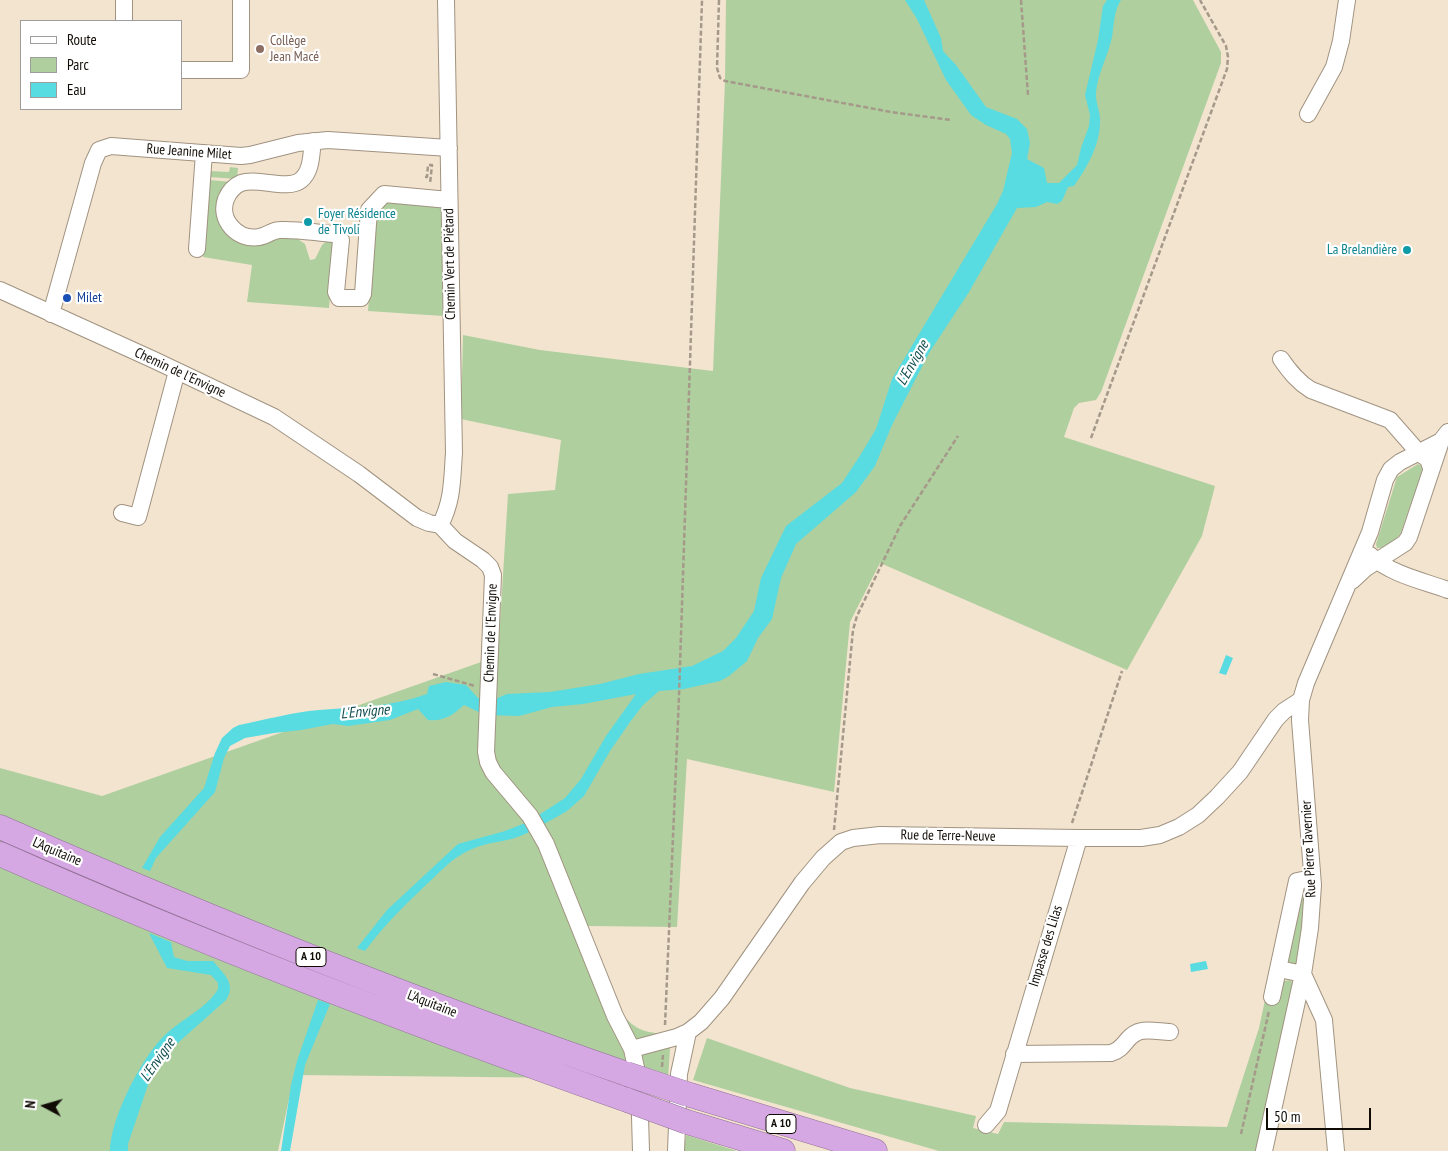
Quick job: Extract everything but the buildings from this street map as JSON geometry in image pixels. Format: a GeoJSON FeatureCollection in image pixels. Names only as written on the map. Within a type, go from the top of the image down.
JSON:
{"type":"FeatureCollection","features":[{"type":"Feature","properties":{"kind":"highway","name":"L'Aquitaine"},"geometry":{"type":"LineString","coordinates":[[0,827],[308,956],[474,1020],[687,1094],[875,1151]]}},
{"type":"Feature","properties":{"kind":"highway","name":"L'Aquitaine"},"geometry":{"type":"LineString","coordinates":[[0,854],[101,898],[383,1011],[686,1122],[783,1151]]}},
{"type":"Feature","properties":{"kind":"street"},"geometry":{"type":"LineString","coordinates":[[124,0],[124,20]]}},
{"type":"Feature","properties":{"kind":"street"},"geometry":{"type":"LineString","coordinates":[[182,70],[241,70],[241,0]]}},
{"type":"Feature","properties":{"kind":"street","name":"Chemin Vert de Piétard"},"geometry":{"type":"LineString","coordinates":[[440,525],[448,512],[450,502],[454,452],[446,0]]}},
{"type":"Feature","properties":{"kind":"street"},"geometry":{"type":"LineString","coordinates":[[1308,114],[1334,67],[1341,41],[1347,0]]}},
{"type":"Feature","properties":{"kind":"street","name":"Rue Jeanine Milet"},"geometry":{"type":"LineString","coordinates":[[51,314],[93,163],[99,150],[111,146],[250,155],[313,141],[328,140],[449,148]]}},
{"type":"Feature","properties":{"kind":"street"},"geometry":{"type":"LineString","coordinates":[[313,141],[308,173],[302,179],[296,183],[287,184],[243,182],[236,185],[229,193],[225,200],[224,210],[226,220],[231,228],[248,238],[257,238],[280,230],[334,234],[338,236],[340,240],[336,292],[339,298],[356,299],[361,298],[363,294],[369,210],[384,194],[449,200]]}},
{"type":"Feature","properties":{"kind":"street"},"geometry":{"type":"LineString","coordinates":[[198,249],[204,153]]}},
{"type":"Feature","properties":{"kind":"street","name":"Chemin de l'Envigne"},"geometry":{"type":"LineString","coordinates":[[0,290],[274,417],[359,474],[417,518],[440,525],[455,541],[484,560],[490,567],[493,575],[486,752],[488,762],[493,772],[530,816],[552,856],[615,1016],[632,1048],[639,1082],[641,1151]]}},
{"type":"Feature","properties":{"kind":"street"},"geometry":{"type":"LineString","coordinates":[[1281,359],[1290,373],[1301,384],[1311,390],[1390,420],[1418,453],[1428,459],[1431,468]]}},
{"type":"Feature","properties":{"kind":"street"},"geometry":{"type":"LineString","coordinates":[[122,513],[138,517],[177,371]]}},
{"type":"Feature","properties":{"kind":"street","name":"Rue Pierre Tavernier"},"geometry":{"type":"LineString","coordinates":[[1264,1151],[1303,974],[1310,928],[1312,878],[1300,720],[1301,700],[1370,532],[1385,480],[1391,469],[1400,462],[1444,437]]}},
{"type":"Feature","properties":{"kind":"street","name":"Rue Pierre Tavernier"},"geometry":{"type":"LineString","coordinates":[[1350,582],[1366,568],[1405,543],[1409,537],[1431,468],[1444,437]]}},
{"type":"Feature","properties":{"kind":"street"},"geometry":{"type":"LineString","coordinates":[[1363,548],[1377,562],[1388,568],[1448,590]]}},
{"type":"Feature","properties":{"kind":"street","name":"Rue de Terre-Neuve"},"geometry":{"type":"LineString","coordinates":[[632,1048],[677,1038],[702,1022],[722,998],[802,883],[823,858],[837,846],[853,838],[880,835],[1141,838],[1160,835],[1179,827],[1198,815],[1240,772],[1276,719],[1284,711],[1301,700]]}},
{"type":"Feature","properties":{"kind":"street","name":"Impasse des Lilas"},"geometry":{"type":"LineString","coordinates":[[986,1125],[998,1111],[1074,838]]}},
{"type":"Feature","properties":{"kind":"street"},"geometry":{"type":"LineString","coordinates":[[1272,997],[1297,881],[1312,878]]}},
{"type":"Feature","properties":{"kind":"street"},"geometry":{"type":"LineString","coordinates":[[1279,969],[1303,974],[1324,1020],[1336,1151]]}},
{"type":"Feature","properties":{"kind":"street"},"geometry":{"type":"LineString","coordinates":[[1014,1054],[1111,1053],[1122,1048],[1135,1033],[1142,1031],[1170,1032]]}},
{"type":"Feature","properties":{"kind":"street"},"geometry":{"type":"LineString","coordinates":[[676,1151],[679,1074],[688,1032]]}},
{"type":"Feature","properties":{"kind":"path"},"geometry":{"type":"LineString","coordinates":[[662,1069],[679,696],[702,0]]}},
{"type":"Feature","properties":{"kind":"path"},"geometry":{"type":"LineString","coordinates":[[718,0],[718,68],[720,78],[725,81],[891,112],[951,120]]}},
{"type":"Feature","properties":{"kind":"path"},"geometry":{"type":"LineString","coordinates":[[1021,0],[1028,95]]}},
{"type":"Feature","properties":{"kind":"path"},"geometry":{"type":"LineString","coordinates":[[1091,438],[1227,69],[1228,57],[1226,46],[1200,0]]}},
{"type":"Feature","properties":{"kind":"path"},"geometry":{"type":"LineString","coordinates":[[425,177],[427,177],[428,165],[432,165],[429,198]]}},
{"type":"Feature","properties":{"kind":"path"},"geometry":{"type":"LineString","coordinates":[[837,846],[834,837],[834,819],[853,630],[857,616],[900,526],[958,436]]}},
{"type":"Feature","properties":{"kind":"path"},"geometry":{"type":"LineString","coordinates":[[1074,838],[1072,823],[1122,670]]}},
{"type":"Feature","properties":{"kind":"path"},"geometry":{"type":"LineString","coordinates":[[433,674],[488,693]]}},
{"type":"Feature","properties":{"kind":"path"},"geometry":{"type":"LineString","coordinates":[[1241,1134],[1272,997]]}},
{"type":"Feature","properties":{"kind":"green space"},"geometry":{"type":"Polygon","coordinates":[[[726,0],[1193,0],[1221,52],[1221,63],[1101,392],[1096,400],[1079,403],[1074,408],[1064,437],[1215,486],[1202,536],[1127,670],[880,563],[850,622],[834,792],[687,759],[677,927],[588,926],[624,1016],[634,1026],[645,1031],[671,1034],[668,1079],[294,1075],[278,1151],[0,1151],[0,768],[102,796],[498,656],[508,494],[555,490],[561,440],[461,419],[463,335],[540,350],[713,371],[725,81],[726,0]]]}},
{"type":"Feature","properties":{"kind":"green space"},"geometry":{"type":"Polygon","coordinates":[[[230,167],[238,168],[237,179],[209,177],[209,171],[229,172],[230,167]]]}},
{"type":"Feature","properties":{"kind":"green space"},"geometry":{"type":"Polygon","coordinates":[[[209,180],[232,182],[220,221],[273,238],[295,237],[305,244],[310,260],[315,259],[322,245],[328,240],[334,242],[329,308],[247,302],[252,265],[203,257],[209,180]]]}},
{"type":"Feature","properties":{"kind":"green space"},"geometry":{"type":"Polygon","coordinates":[[[387,199],[441,204],[443,316],[368,311],[375,211],[387,199]]]}},
{"type":"Feature","properties":{"kind":"green space"},"geometry":{"type":"Polygon","coordinates":[[[1418,464],[1423,468],[1401,533],[1390,544],[1377,548],[1376,544],[1397,477],[1418,464]]]}},
{"type":"Feature","properties":{"kind":"green space"},"geometry":{"type":"Polygon","coordinates":[[[1302,891],[1304,893],[1303,928],[1299,961],[1296,964],[1292,964],[1288,961],[1302,891]]]}},
{"type":"Feature","properties":{"kind":"green space"},"geometry":{"type":"Polygon","coordinates":[[[1290,980],[1293,983],[1292,994],[1256,1151],[939,1151],[693,1080],[707,1038],[850,1088],[976,1116],[973,1128],[998,1134],[1004,1122],[1227,1127],[1259,1028],[1265,1000],[1276,1001],[1284,981],[1290,980]]]}},
{"type":"Feature","properties":{"kind":"green space"},"geometry":{"type":"Polygon","coordinates":[[[686,1135],[737,1151],[684,1151],[686,1135]]]}},
{"type":"Feature","properties":{"kind":"water","name":"L'Envigne"},"geometry":{"type":"Polygon","coordinates":[[[905,0],[924,0],[941,38],[943,51],[956,65],[986,107],[1017,119],[1027,129],[1030,143],[1027,159],[1044,168],[1047,183],[1059,183],[1077,165],[1089,126],[1090,115],[1085,95],[1098,40],[1103,6],[1107,0],[1121,0],[1097,85],[1096,96],[1100,119],[1098,137],[1093,154],[1084,170],[1074,186],[1068,187],[1062,201],[1057,204],[1047,202],[1036,207],[1017,208],[969,292],[929,353],[892,425],[875,466],[856,492],[796,544],[781,578],[772,619],[758,638],[747,661],[720,681],[684,689],[659,691],[643,705],[630,722],[610,751],[584,796],[567,811],[544,824],[541,823],[523,835],[479,846],[458,856],[403,908],[365,951],[357,948],[387,910],[458,844],[505,831],[528,822],[565,798],[581,779],[606,736],[636,694],[583,704],[552,707],[519,716],[485,715],[464,705],[444,719],[428,720],[418,709],[390,720],[348,726],[333,724],[245,738],[230,746],[224,758],[215,792],[156,858],[150,871],[142,868],[160,837],[204,788],[215,753],[222,738],[239,725],[309,711],[401,702],[427,694],[429,686],[446,682],[466,685],[478,698],[493,700],[507,694],[550,692],[600,684],[639,674],[692,666],[723,651],[736,638],[754,611],[761,578],[786,526],[842,483],[861,454],[876,429],[892,379],[1003,191],[1012,153],[1010,139],[1006,134],[986,125],[971,115],[946,80],[917,19],[905,0]]]}},
{"type":"Feature","properties":{"kind":"water"},"geometry":{"type":"Polygon","coordinates":[[[1226,655],[1233,658],[1226,675],[1219,673],[1226,655]]]}},
{"type":"Feature","properties":{"kind":"water","name":"L'Envigne"},"geometry":{"type":"Polygon","coordinates":[[[149,933],[171,942],[174,957],[187,961],[213,961],[224,974],[230,989],[226,1000],[171,1049],[151,1076],[128,1144],[128,1151],[110,1151],[111,1138],[121,1106],[147,1057],[166,1034],[201,1008],[218,989],[218,983],[211,975],[167,968],[149,933]]]}},
{"type":"Feature","properties":{"kind":"water"},"geometry":{"type":"Polygon","coordinates":[[[1206,961],[1208,969],[1191,972],[1190,964],[1206,961]]]}},
{"type":"Feature","properties":{"kind":"water"},"geometry":{"type":"Polygon","coordinates":[[[318,1000],[330,1004],[305,1065],[290,1151],[281,1151],[291,1085],[297,1061],[318,1000]]]}},
{"type":"Feature","properties":{"kind":"place","name":"Collège Jean Macé"},"geometry":{"type":"Point","coordinates":[260,49]}},
{"type":"Feature","properties":{"kind":"place","name":"Foyer Résidence de Tivoli"},"geometry":{"type":"Point","coordinates":[308,222]}},
{"type":"Feature","properties":{"kind":"place","name":"La Brelandière"},"geometry":{"type":"Point","coordinates":[1407,250]}},
{"type":"Feature","properties":{"kind":"place","name":"Milet"},"geometry":{"type":"Point","coordinates":[67,298]}}]}
